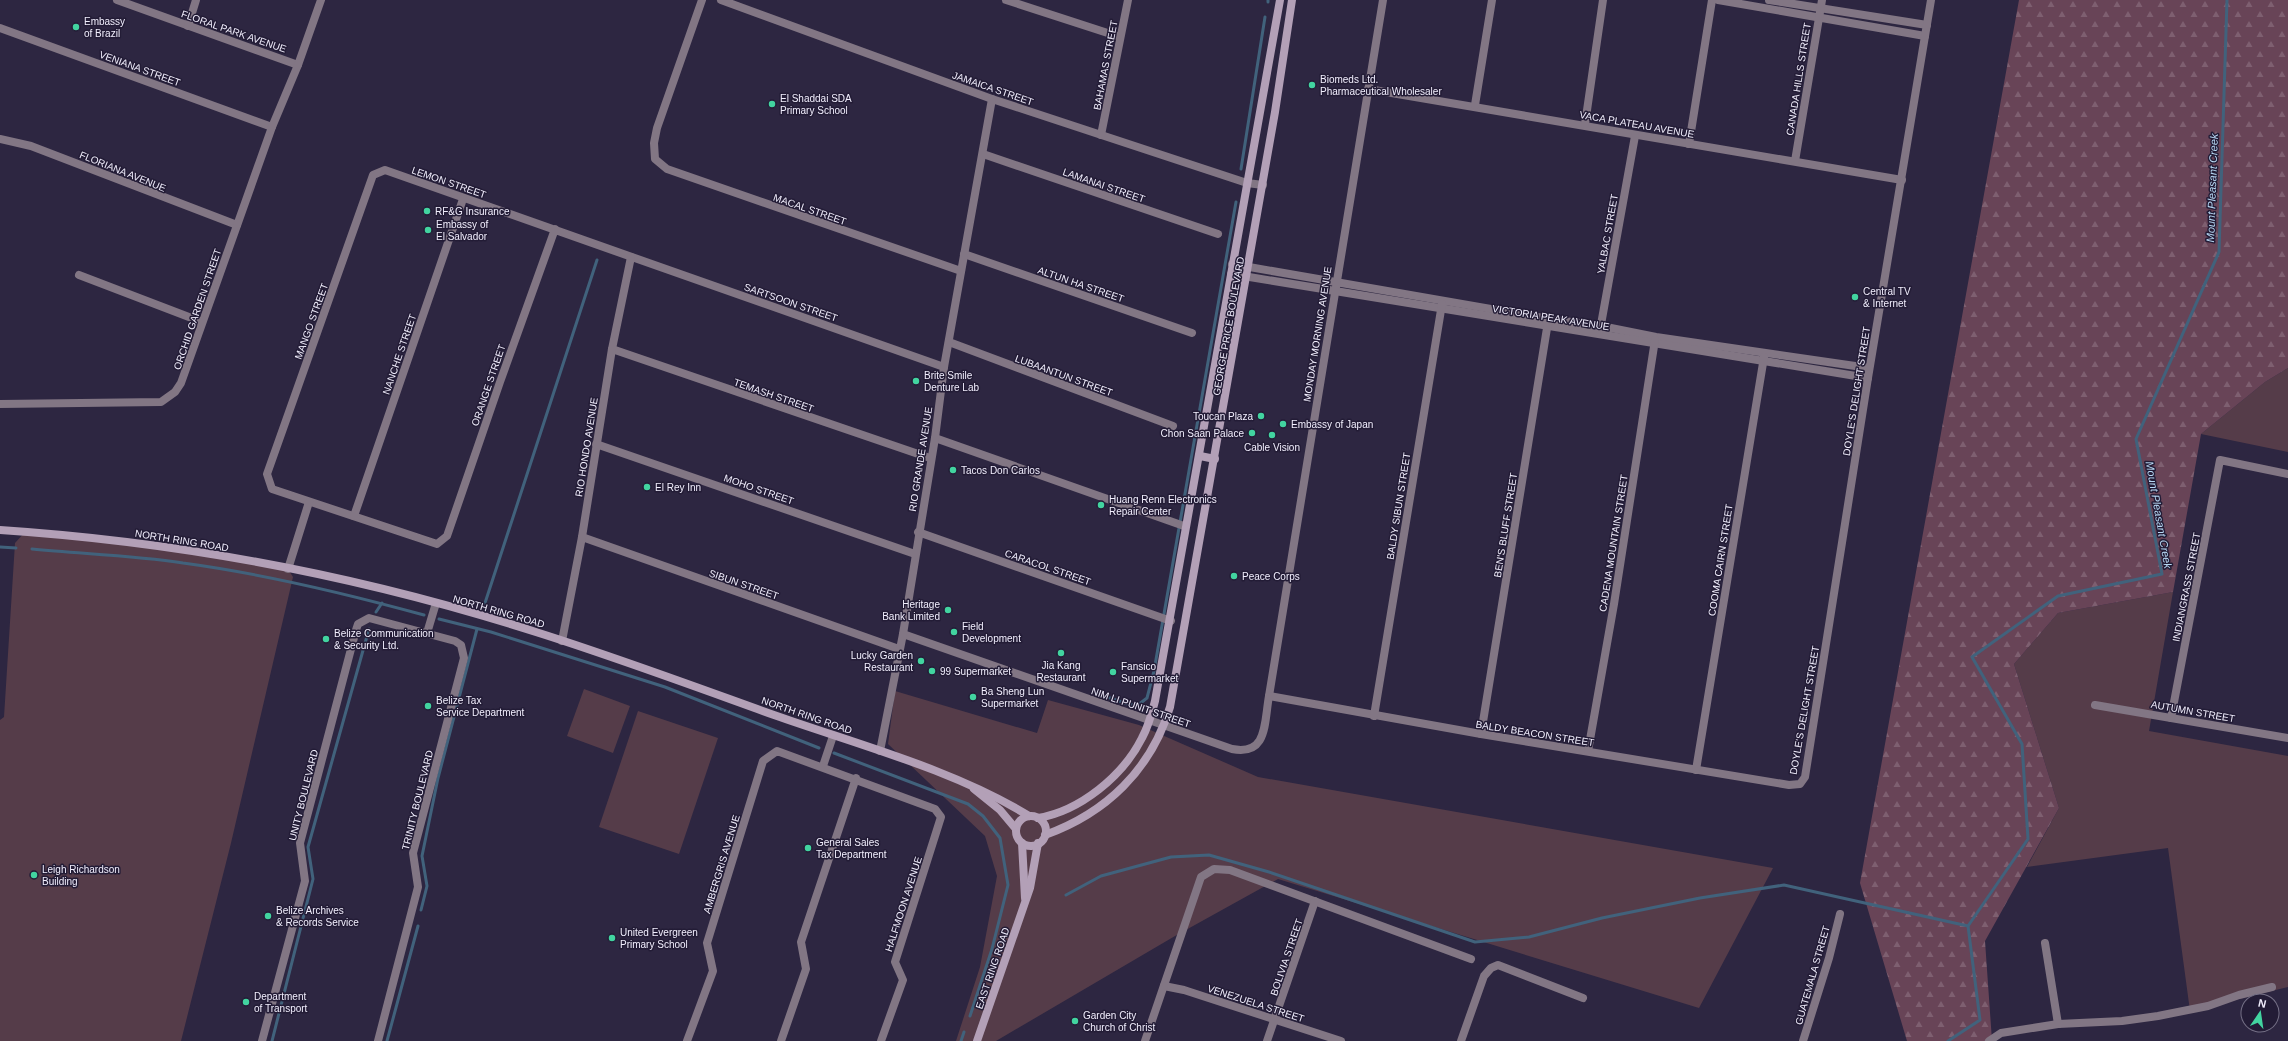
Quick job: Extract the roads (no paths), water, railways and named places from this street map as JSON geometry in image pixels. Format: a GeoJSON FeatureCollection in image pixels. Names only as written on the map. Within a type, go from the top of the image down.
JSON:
{"type":"FeatureCollection","features":[{"type":"Feature","properties":{"kind":"main road","name":"GEORGE PRICE BOULEVARD"},"geometry":{"type":"LineString","coordinates":[[1038,818],[1069,808],[1087,798],[1106,782],[1135,750],[1150,720],[1159,686],[1171,621],[1232,264],[1280,0]]}},
{"type":"Feature","properties":{"kind":"main road","name":"GEORGE PRICE BOULEVARD"},"geometry":{"type":"LineString","coordinates":[[1045,835],[1079,819],[1116,792],[1146,762],[1164,725],[1173,692],[1215,459],[1292,0]]}},
{"type":"Feature","properties":{"kind":"main road"},"geometry":{"type":"LineString","coordinates":[[1200,456],[1215,459]]}},
{"type":"Feature","properties":{"kind":"main road","name":"NORTH RING ROAD"},"geometry":{"type":"LineString","coordinates":[[0,530],[152,545],[215,554],[436,603],[562,641],[880,751],[993,795],[1028,816]]}},
{"type":"Feature","properties":{"kind":"main road"},"geometry":{"type":"LineString","coordinates":[[1106,782],[1116,792]]}},
{"type":"Feature","properties":{"kind":"main road","name":"NORTH RING ROAD"},"geometry":{"type":"LineString","coordinates":[[974,788],[1000,810],[1016,829]]}},
{"type":"Feature","properties":{"kind":"main road"},"geometry":{"type":"LineString","coordinates":[[1028,816],[1038,818],[1045,825],[1045,835],[1038,844],[1032,881],[1025,901],[1022,843],[1016,834],[1016,829],[1020,821],[1028,816]]}},
{"type":"Feature","properties":{"kind":"main road"},"geometry":{"type":"LineString","coordinates":[[1022,843],[1030,846],[1038,844]]}},
{"type":"Feature","properties":{"kind":"main road","name":"EAST RING ROAD"},"geometry":{"type":"LineString","coordinates":[[977,1041],[1025,901]]}},
{"type":"Feature","properties":{"kind":"street","name":"FLORAL PARK AVENUE"},"geometry":{"type":"LineString","coordinates":[[117,0],[298,65]]}},
{"type":"Feature","properties":{"kind":"street"},"geometry":{"type":"LineString","coordinates":[[188,26],[196,0]]}},
{"type":"Feature","properties":{"kind":"street","name":"ORCHID GARDEN STREET"},"geometry":{"type":"LineString","coordinates":[[0,404],[161,402],[175,392],[181,383],[272,127],[298,65],[322,0]]}},
{"type":"Feature","properties":{"kind":"street","name":"MACAL STREET"},"geometry":{"type":"LineString","coordinates":[[702,0],[658,128],[654,144],[655,159],[666,169],[960,271]]}},
{"type":"Feature","properties":{"kind":"street","name":"JAMAICA STREET"},"geometry":{"type":"LineString","coordinates":[[721,0],[992,99],[1247,183],[1262,185]]}},
{"type":"Feature","properties":{"kind":"street"},"geometry":{"type":"LineString","coordinates":[[1006,0],[1120,37]]}},
{"type":"Feature","properties":{"kind":"street","name":"BAHAMAS STREET"},"geometry":{"type":"LineString","coordinates":[[1101,135],[1128,0]]}},
{"type":"Feature","properties":{"kind":"street","name":"MONDAY MORNING AVENUE"},"geometry":{"type":"LineString","coordinates":[[1268,696],[1383,0]]}},
{"type":"Feature","properties":{"kind":"street"},"geometry":{"type":"LineString","coordinates":[[1475,105],[1492,0]]}},
{"type":"Feature","properties":{"kind":"street"},"geometry":{"type":"LineString","coordinates":[[1585,124],[1603,0]]}},
{"type":"Feature","properties":{"kind":"street"},"geometry":{"type":"LineString","coordinates":[[1689,144],[1712,0]]}},
{"type":"Feature","properties":{"kind":"street"},"geometry":{"type":"LineString","coordinates":[[1718,0],[1925,36]]}},
{"type":"Feature","properties":{"kind":"street"},"geometry":{"type":"LineString","coordinates":[[1768,0],[1927,25]]}},
{"type":"Feature","properties":{"kind":"street","name":"CANADA HILLS STREET"},"geometry":{"type":"LineString","coordinates":[[1795,161],[1822,0]]}},
{"type":"Feature","properties":{"kind":"street","name":"DOYLE'S DELIGHT STREET"},"geometry":{"type":"LineString","coordinates":[[1800,784],[1805,777],[1869,368],[1902,180],[1931,0]]}},
{"type":"Feature","properties":{"kind":"street","name":"VENIANA STREET"},"geometry":{"type":"LineString","coordinates":[[0,28],[272,127]]}},
{"type":"Feature","properties":{"kind":"street","name":"VACA PLATEAU AVENUE"},"geometry":{"type":"LineString","coordinates":[[1368,89],[1475,105],[1585,124],[1635,136],[1795,161],[1902,180]]}},
{"type":"Feature","properties":{"kind":"street","name":"RIO GRANDE AVENUE"},"geometry":{"type":"LineString","coordinates":[[880,751],[903,634],[930,458],[935,438],[944,367],[992,99]]}},
{"type":"Feature","properties":{"kind":"street","name":"YALBAC STREET"},"geometry":{"type":"LineString","coordinates":[[1599,335],[1635,136]]}},
{"type":"Feature","properties":{"kind":"street","name":"FLORIANA AVENUE"},"geometry":{"type":"LineString","coordinates":[[0,139],[31,146],[237,226]]}},
{"type":"Feature","properties":{"kind":"street","name":"LAMANAI STREET"},"geometry":{"type":"LineString","coordinates":[[983,154],[1218,234]]}},
{"type":"Feature","properties":{"kind":"street","name":"LEMON STREET"},"geometry":{"type":"LineString","coordinates":[[373,174],[385,170],[463,199],[555,229],[631,257]]}},
{"type":"Feature","properties":{"kind":"street","name":"MANGO STREET"},"geometry":{"type":"LineString","coordinates":[[309,502],[272,489],[267,474],[373,174]]}},
{"type":"Feature","properties":{"kind":"street","name":"NANCHE STREET"},"geometry":{"type":"LineString","coordinates":[[354,516],[463,199]]}},
{"type":"Feature","properties":{"kind":"street","name":"ORANGE STREET"},"geometry":{"type":"LineString","coordinates":[[354,516],[437,544],[448,536],[500,382],[555,229]]}},
{"type":"Feature","properties":{"kind":"street","name":"ALTUN HA STREET"},"geometry":{"type":"LineString","coordinates":[[964,254],[1192,333]]}},
{"type":"Feature","properties":{"kind":"street","name":"RIO HONDO AVENUE"},"geometry":{"type":"LineString","coordinates":[[562,641],[582,537],[612,349],[631,257]]}},
{"type":"Feature","properties":{"kind":"street","name":"SARTSOON STREET"},"geometry":{"type":"LineString","coordinates":[[631,257],[944,367]]}},
{"type":"Feature","properties":{"kind":"street"},"geometry":{"type":"LineString","coordinates":[[1232,264],[1443,300],[1548,323],[1601,326],[1655,341],[1765,352],[1869,368]]}},
{"type":"Feature","properties":{"kind":"street","name":"VICTORIA PEAK AVENUE"},"geometry":{"type":"LineString","coordinates":[[1231,274],[1442,309],[1548,323],[1599,335],[1655,341],[1763,361],[1868,378]]}},
{"type":"Feature","properties":{"kind":"street"},"geometry":{"type":"LineString","coordinates":[[80,275],[202,322]]}},
{"type":"Feature","properties":{"kind":"street","name":"BALDY SIBUN STREET"},"geometry":{"type":"LineString","coordinates":[[1374,716],[1443,300]]}},
{"type":"Feature","properties":{"kind":"street","name":"BEN'S BLUFF STREET"},"geometry":{"type":"LineString","coordinates":[[1481,734],[1548,323]]}},
{"type":"Feature","properties":{"kind":"street","name":"CADENA MOUNTAIN STREET"},"geometry":{"type":"LineString","coordinates":[[1588,751],[1614,604],[1655,341]]}},
{"type":"Feature","properties":{"kind":"street","name":"LUBAANTUN STREET"},"geometry":{"type":"LineString","coordinates":[[949,342],[1173,426]]}},
{"type":"Feature","properties":{"kind":"street","name":"TEMASH STREET"},"geometry":{"type":"LineString","coordinates":[[612,349],[930,458]]}},
{"type":"Feature","properties":{"kind":"street","name":"COOMA CAIRN STREET"},"geometry":{"type":"LineString","coordinates":[[1696,770],[1765,352]]}},
{"type":"Feature","properties":{"kind":"street"},"geometry":{"type":"LineString","coordinates":[[935,438],[1184,526]]}},
{"type":"Feature","properties":{"kind":"street","name":"MOHO STREET"},"geometry":{"type":"LineString","coordinates":[[596,444],[915,554]]}},
{"type":"Feature","properties":{"kind":"street","name":"INDIANGRASS STREET"},"geometry":{"type":"LineString","coordinates":[[2171,718],[2220,460],[2288,474]]}},
{"type":"Feature","properties":{"kind":"street"},"geometry":{"type":"LineString","coordinates":[[288,569],[309,502],[354,516]]}},
{"type":"Feature","properties":{"kind":"street","name":"CARACOL STREET"},"geometry":{"type":"LineString","coordinates":[[918,532],[1171,621]]}},
{"type":"Feature","properties":{"kind":"street","name":"SIBUN STREET"},"geometry":{"type":"LineString","coordinates":[[582,537],[899,649]]}},
{"type":"Feature","properties":{"kind":"street"},"geometry":{"type":"LineString","coordinates":[[427,633],[436,603]]}},
{"type":"Feature","properties":{"kind":"street","name":"UNITY BOULEVARD"},"geometry":{"type":"LineString","coordinates":[[262,1041],[305,881],[300,843],[358,624],[369,618],[427,633]]}},
{"type":"Feature","properties":{"kind":"street","name":"TRINITY BOULEVARD"},"geometry":{"type":"LineString","coordinates":[[378,1041],[418,887],[413,853],[464,658],[461,645],[455,641],[427,633]]}},
{"type":"Feature","properties":{"kind":"street","name":"NIM LI PUNIT STREET"},"geometry":{"type":"LineString","coordinates":[[903,634],[1232,749],[1244,751],[1257,746],[1261,738],[1268,696]]}},
{"type":"Feature","properties":{"kind":"street","name":"BALDY BEACON STREET"},"geometry":{"type":"LineString","coordinates":[[1268,696],[1374,716],[1696,770],[1789,785],[1800,784]]}},
{"type":"Feature","properties":{"kind":"street","name":"AUTUMN STREET"},"geometry":{"type":"LineString","coordinates":[[2095,705],[2288,738]]}},
{"type":"Feature","properties":{"kind":"street"},"geometry":{"type":"LineString","coordinates":[[781,1041],[806,969],[801,942],[856,778],[822,766],[833,736]]}},
{"type":"Feature","properties":{"kind":"street","name":"AMBERGRIS AVENUE"},"geometry":{"type":"LineString","coordinates":[[687,1041],[713,972],[707,943],[763,760],[777,751],[822,766]]}},
{"type":"Feature","properties":{"kind":"street","name":"HALFMOON AVENUE"},"geometry":{"type":"LineString","coordinates":[[856,778],[935,809],[941,817],[895,962],[903,980],[881,1041]]}},
{"type":"Feature","properties":{"kind":"street"},"geometry":{"type":"LineString","coordinates":[[1145,1041],[1201,877],[1214,869],[1230,870],[1471,959]]}},
{"type":"Feature","properties":{"kind":"street","name":"BOLIVIA STREET"},"geometry":{"type":"LineString","coordinates":[[1267,1041],[1315,901]]}},
{"type":"Feature","properties":{"kind":"street","name":"GUATEMALA STREET"},"geometry":{"type":"LineString","coordinates":[[1803,1041],[1830,958],[1840,914]]}},
{"type":"Feature","properties":{"kind":"street"},"geometry":{"type":"LineString","coordinates":[[2045,943],[2058,1024]]}},
{"type":"Feature","properties":{"kind":"street"},"geometry":{"type":"LineString","coordinates":[[1461,1041],[1484,976],[1490,968],[1498,965],[1583,998]]}},
{"type":"Feature","properties":{"kind":"street","name":"VENEZUELA STREET"},"geometry":{"type":"LineString","coordinates":[[1164,986],[1275,1019],[1341,1041]]}},
{"type":"Feature","properties":{"kind":"street"},"geometry":{"type":"LineString","coordinates":[[1989,1041],[2001,1033],[2058,1024],[2142,1020],[2208,1006],[2239,995],[2272,987]]}},
{"type":"Feature","properties":{"kind":"waterway","name":"Mount Pleasant Creek"},"geometry":{"type":"LineString","coordinates":[[1948,1041],[1980,1020],[1968,926],[2028,839],[2022,744],[1972,657],[2058,596],[2162,574],[2136,439],[2219,252],[2227,0]]}},
{"type":"Feature","properties":{"kind":"waterway"},"geometry":{"type":"LineString","coordinates":[[1241,169],[1265,17]]}},
{"type":"Feature","properties":{"kind":"waterway"},"geometry":{"type":"LineString","coordinates":[[1095,693],[1128,704],[1138,705],[1147,698],[1154,671],[1236,202]]}},
{"type":"Feature","properties":{"kind":"waterway"},"geometry":{"type":"LineString","coordinates":[[485,603],[597,260]]}},
{"type":"Feature","properties":{"kind":"waterway"},"geometry":{"type":"LineString","coordinates":[[0,547],[16,548]]}},
{"type":"Feature","properties":{"kind":"waterway"},"geometry":{"type":"LineString","coordinates":[[32,549],[145,558],[214,567],[304,585],[424,615]]}},
{"type":"Feature","properties":{"kind":"waterway"},"geometry":{"type":"LineString","coordinates":[[376,612],[382,603]]}},
{"type":"Feature","properties":{"kind":"waterway"},"geometry":{"type":"LineString","coordinates":[[439,619],[491,632],[665,687],[819,748]]}},
{"type":"Feature","properties":{"kind":"waterway"},"geometry":{"type":"LineString","coordinates":[[272,1041],[313,879],[308,847],[369,629]]}},
{"type":"Feature","properties":{"kind":"waterway"},"geometry":{"type":"LineString","coordinates":[[421,910],[427,886],[422,856],[438,778],[477,629]]}},
{"type":"Feature","properties":{"kind":"waterway"},"geometry":{"type":"LineString","coordinates":[[834,753],[968,804],[983,816],[1000,838],[1008,885],[992,949],[970,1016]]}},
{"type":"Feature","properties":{"kind":"waterway"},"geometry":{"type":"LineString","coordinates":[[1066,895],[1101,876],[1171,857],[1209,855],[1269,872],[1475,942],[1529,937],[1602,918],[1700,898],[1784,885],[1968,926]]}},
{"type":"Feature","properties":{"kind":"waterway"},"geometry":{"type":"LineString","coordinates":[[387,1041],[418,926]]}},
{"type":"Feature","properties":{"kind":"waterway"},"geometry":{"type":"LineString","coordinates":[[961,1041],[964,1032]]}},
{"type":"Feature","properties":{"kind":"place","name":"Embassy of Brazil"},"geometry":{"type":"Point","coordinates":[76,27]}},
{"type":"Feature","properties":{"kind":"place","name":"Biomeds Ltd. Pharmaceutical Wholesaler"},"geometry":{"type":"Point","coordinates":[1312,85]}},
{"type":"Feature","properties":{"kind":"place","name":"El Shaddai SDA Primary School"},"geometry":{"type":"Point","coordinates":[772,104]}},
{"type":"Feature","properties":{"kind":"place","name":"RF&G Insurance"},"geometry":{"type":"Point","coordinates":[427,211]}},
{"type":"Feature","properties":{"kind":"place","name":"Embassy of El Salvador"},"geometry":{"type":"Point","coordinates":[428,230]}},
{"type":"Feature","properties":{"kind":"place","name":"Central TV & Internet"},"geometry":{"type":"Point","coordinates":[1855,297]}},
{"type":"Feature","properties":{"kind":"place","name":"Brite Smile Denture Lab"},"geometry":{"type":"Point","coordinates":[916,381]}},
{"type":"Feature","properties":{"kind":"place","name":"Toucan Plaza"},"geometry":{"type":"Point","coordinates":[1261,416]}},
{"type":"Feature","properties":{"kind":"place","name":"Embassy of Japan"},"geometry":{"type":"Point","coordinates":[1283,424]}},
{"type":"Feature","properties":{"kind":"place","name":"Chon Saan Palace"},"geometry":{"type":"Point","coordinates":[1252,433]}},
{"type":"Feature","properties":{"kind":"place","name":"Cable Vision"},"geometry":{"type":"Point","coordinates":[1272,435]}},
{"type":"Feature","properties":{"kind":"place","name":"Tacos Don Carlos"},"geometry":{"type":"Point","coordinates":[953,470]}},
{"type":"Feature","properties":{"kind":"place","name":"El Rey Inn"},"geometry":{"type":"Point","coordinates":[647,487]}},
{"type":"Feature","properties":{"kind":"place","name":"Huang Renn Electronics Repair Center"},"geometry":{"type":"Point","coordinates":[1101,505]}},
{"type":"Feature","properties":{"kind":"place","name":"Peace Corps"},"geometry":{"type":"Point","coordinates":[1234,576]}},
{"type":"Feature","properties":{"kind":"place","name":"Heritage Bank Limited"},"geometry":{"type":"Point","coordinates":[948,610]}},
{"type":"Feature","properties":{"kind":"place","name":"Field Development"},"geometry":{"type":"Point","coordinates":[954,632]}},
{"type":"Feature","properties":{"kind":"place","name":"Belize Communication & Security Ltd."},"geometry":{"type":"Point","coordinates":[326,639]}},
{"type":"Feature","properties":{"kind":"place","name":"Jia Kang Restaurant"},"geometry":{"type":"Point","coordinates":[1061,653]}},
{"type":"Feature","properties":{"kind":"place","name":"Lucky Garden Restaurant"},"geometry":{"type":"Point","coordinates":[921,661]}},
{"type":"Feature","properties":{"kind":"place","name":"99 Supermarket"},"geometry":{"type":"Point","coordinates":[932,671]}},
{"type":"Feature","properties":{"kind":"place","name":"Fansico Supermarket"},"geometry":{"type":"Point","coordinates":[1113,672]}},
{"type":"Feature","properties":{"kind":"place","name":"Ba Sheng Lun Supermarket"},"geometry":{"type":"Point","coordinates":[973,697]}},
{"type":"Feature","properties":{"kind":"place","name":"Belize Tax Service Department"},"geometry":{"type":"Point","coordinates":[428,706]}},
{"type":"Feature","properties":{"kind":"place","name":"General Sales Tax Department"},"geometry":{"type":"Point","coordinates":[808,848]}},
{"type":"Feature","properties":{"kind":"place","name":"Leigh Richardson Building"},"geometry":{"type":"Point","coordinates":[34,875]}},
{"type":"Feature","properties":{"kind":"place","name":"Belize Archives & Records Service"},"geometry":{"type":"Point","coordinates":[268,916]}},
{"type":"Feature","properties":{"kind":"place","name":"United Evergreen Primary School"},"geometry":{"type":"Point","coordinates":[612,938]}},
{"type":"Feature","properties":{"kind":"place","name":"Department of Transport"},"geometry":{"type":"Point","coordinates":[246,1002]}},
{"type":"Feature","properties":{"kind":"place","name":"Garden City Church of Christ"},"geometry":{"type":"Point","coordinates":[1075,1021]}}]}
